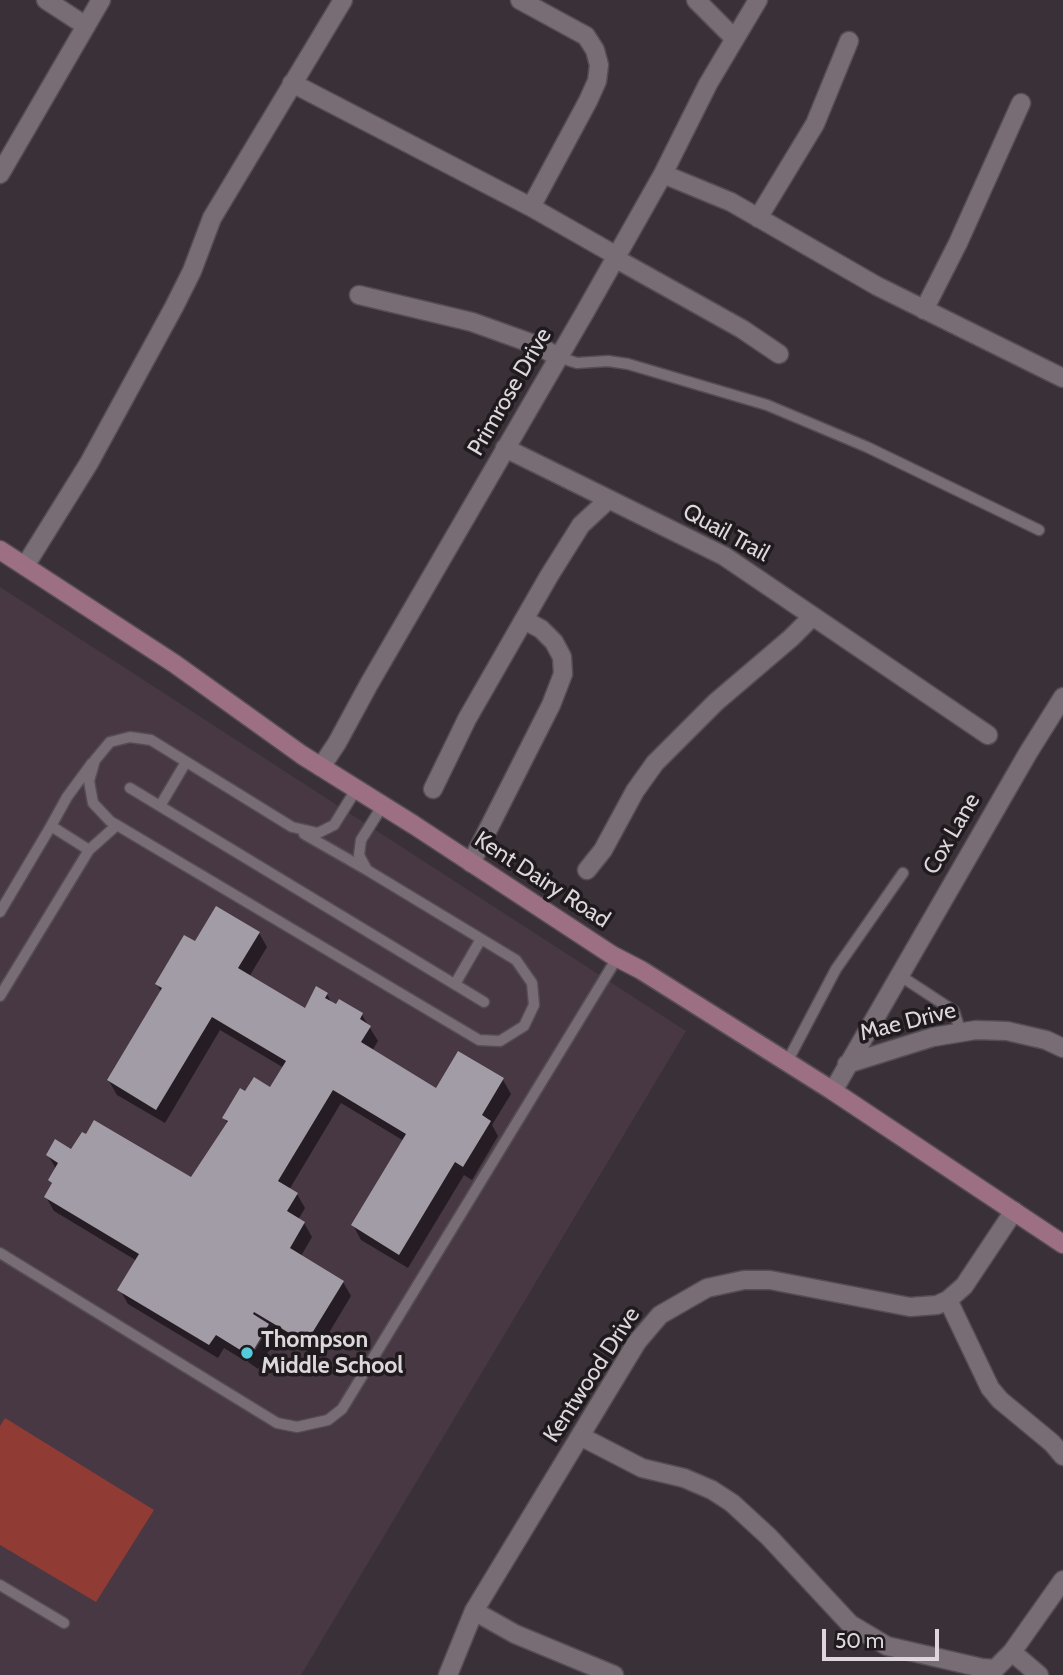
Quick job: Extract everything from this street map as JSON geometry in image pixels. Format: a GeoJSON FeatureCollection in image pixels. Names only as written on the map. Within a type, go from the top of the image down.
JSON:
{"type":"FeatureCollection","features":[{"type":"Feature","properties":{"kind":"street"},"geometry":{"type":"LineString","coordinates":[[46,0],[86,26]]}},
{"type":"Feature","properties":{"kind":"street"},"geometry":{"type":"LineString","coordinates":[[0,174],[101,0]]}},
{"type":"Feature","properties":{"kind":"street"},"geometry":{"type":"LineString","coordinates":[[25,566],[89,463],[174,307],[192,271],[212,218],[343,0]]}},
{"type":"Feature","properties":{"kind":"street"},"geometry":{"type":"LineString","coordinates":[[520,0],[586,36],[595,50],[599,65],[597,80],[588,101],[531,207]]}},
{"type":"Feature","properties":{"kind":"street"},"geometry":{"type":"LineString","coordinates":[[696,0],[734,38]]}},
{"type":"Feature","properties":{"kind":"street","name":"Primrose Drive"},"geometry":{"type":"LineString","coordinates":[[321,767],[617,256],[663,174],[708,84],[758,0]]}},
{"type":"Feature","properties":{"kind":"street"},"geometry":{"type":"LineString","coordinates":[[758,218],[815,124],[849,41]]}},
{"type":"Feature","properties":{"kind":"street"},"geometry":{"type":"LineString","coordinates":[[292,83],[531,207],[617,256],[620,261],[742,329],[779,354]]}},
{"type":"Feature","properties":{"kind":"street"},"geometry":{"type":"LineString","coordinates":[[923,310],[958,243],[1021,103]]}},
{"type":"Feature","properties":{"kind":"street"},"geometry":{"type":"LineString","coordinates":[[663,174],[731,202],[923,310],[1063,378]]}},
{"type":"Feature","properties":{"kind":"street"},"geometry":{"type":"LineString","coordinates":[[359,295],[472,322],[539,345],[558,357]]}},
{"type":"Feature","properties":{"kind":"street","name":"Quail Trail"},"geometry":{"type":"LineString","coordinates":[[505,448],[724,556],[988,735]]}},
{"type":"Feature","properties":{"kind":"street"},"geometry":{"type":"LineString","coordinates":[[433,789],[467,719],[581,524],[608,500]]}},
{"type":"Feature","properties":{"kind":"street","name":"Kent Dairy Road"},"geometry":{"type":"LineString","coordinates":[[0,550],[175,664],[236,710],[321,767],[617,958],[652,976],[833,1091],[1063,1244]]}},
{"type":"Feature","properties":{"kind":"street"},"geometry":{"type":"LineString","coordinates":[[587,870],[603,850],[635,791],[654,764],[716,702],[813,616]]}},
{"type":"Feature","properties":{"kind":"street"},"geometry":{"type":"LineString","coordinates":[[471,863],[545,717],[563,674],[562,657],[554,642],[541,629],[524,620]]}},
{"type":"Feature","properties":{"kind":"street","name":"Cox Lane"},"geometry":{"type":"LineString","coordinates":[[833,1091],[1063,697]]}},
{"type":"Feature","properties":{"kind":"street","name":"Mae Drive"},"geometry":{"type":"LineString","coordinates":[[847,1064],[933,1037],[961,1033],[1007,1031],[1046,1040],[1063,1048]]}},
{"type":"Feature","properties":{"kind":"street"},"geometry":{"type":"LineString","coordinates":[[1014,1211],[964,1286],[948,1300],[990,1388],[1063,1455]]}},
{"type":"Feature","properties":{"kind":"street","name":"Kentwood Drive"},"geometry":{"type":"LineString","coordinates":[[448,1675],[474,1611],[637,1342],[660,1315],[672,1306],[707,1288],[744,1280],[770,1280],[910,1307],[929,1307],[948,1300]]}},
{"type":"Feature","properties":{"kind":"street"},"geometry":{"type":"LineString","coordinates":[[580,1436],[642,1468],[684,1478],[712,1490],[732,1503],[769,1537],[850,1625],[874,1640],[909,1652],[995,1669],[1012,1652],[1063,1580]]}},
{"type":"Feature","properties":{"kind":"street"},"geometry":{"type":"LineString","coordinates":[[474,1611],[515,1634],[614,1675]]}},
{"type":"Feature","properties":{"kind":"street"},"geometry":{"type":"LineString","coordinates":[[1012,1652],[1039,1675]]}},
{"type":"Feature","properties":{"kind":"lane"},"geometry":{"type":"LineString","coordinates":[[558,357],[577,363],[608,361],[628,364],[767,405],[867,447],[1039,530]]}},
{"type":"Feature","properties":{"kind":"lane"},"geometry":{"type":"LineString","coordinates":[[0,912],[67,797],[94,760],[110,742],[130,737],[151,740],[516,960],[532,983],[534,1005],[524,1026],[500,1041],[479,1040],[110,821],[93,803],[89,781],[94,760]]}},
{"type":"Feature","properties":{"kind":"lane"},"geometry":{"type":"LineString","coordinates":[[160,806],[186,762]]}},
{"type":"Feature","properties":{"kind":"lane"},"geometry":{"type":"LineString","coordinates":[[130,788],[484,1002]]}},
{"type":"Feature","properties":{"kind":"lane"},"geometry":{"type":"LineString","coordinates":[[292,827],[318,833],[334,825],[357,788]]}},
{"type":"Feature","properties":{"kind":"lane"},"geometry":{"type":"LineString","coordinates":[[367,870],[359,855],[361,839],[383,805]]}},
{"type":"Feature","properties":{"kind":"lane"},"geometry":{"type":"LineString","coordinates":[[0,996],[89,850],[117,825]]}},
{"type":"Feature","properties":{"kind":"lane"},"geometry":{"type":"LineString","coordinates":[[51,826],[89,850]]}},
{"type":"Feature","properties":{"kind":"lane"},"geometry":{"type":"LineString","coordinates":[[787,1062],[836,969],[903,873]]}},
{"type":"Feature","properties":{"kind":"lane"},"geometry":{"type":"LineString","coordinates":[[455,984],[481,939]]}},
{"type":"Feature","properties":{"kind":"lane"},"geometry":{"type":"LineString","coordinates":[[0,1253],[277,1423],[297,1427],[328,1420],[342,1409],[617,958]]}},
{"type":"Feature","properties":{"kind":"lane"},"geometry":{"type":"LineString","coordinates":[[899,975],[954,1011],[961,1033]]}},
{"type":"Feature","properties":{"kind":"lane"},"geometry":{"type":"LineString","coordinates":[[0,1585],[64,1623]]}},
{"type":"Feature","properties":{"kind":"shaded area","name":"Thompson Middle School"},"geometry":{"type":"Polygon","coordinates":[[[0,587],[686,1031],[301,1675],[0,1675],[0,587]]]}},
{"type":"Feature","properties":{"kind":"shaded area"},"geometry":{"type":"Polygon","coordinates":[[[5,1418],[154,1510],[96,1602],[0,1545],[0,1426],[5,1418]]]}},
{"type":"Feature","properties":{"kind":"building"},"geometry":{"type":"Polygon","coordinates":[[[216,906],[260,932],[238,968],[305,1008],[316,986],[328,993],[325,998],[336,1004],[339,999],[363,1013],[360,1019],[371,1026],[361,1042],[436,1088],[458,1051],[504,1078],[482,1115],[491,1121],[463,1167],[455,1162],[399,1255],[351,1225],[406,1134],[333,1090],[278,1181],[298,1193],[287,1211],[305,1222],[290,1248],[344,1281],[306,1343],[254,1312],[253,1314],[269,1324],[250,1356],[216,1335],[209,1345],[117,1290],[139,1254],[44,1197],[52,1183],[48,1180],[58,1163],[46,1155],[55,1139],[71,1149],[82,1132],[86,1134],[94,1120],[191,1177],[228,1121],[222,1118],[240,1088],[245,1091],[254,1077],[270,1087],[286,1061],[212,1017],[156,1110],[107,1080],[162,988],[155,984],[184,935],[195,941],[216,906]]]}},
{"type":"Feature","properties":{"kind":"place","name":"Thompson Middle School"},"geometry":{"type":"Point","coordinates":[247,1353]}}]}
